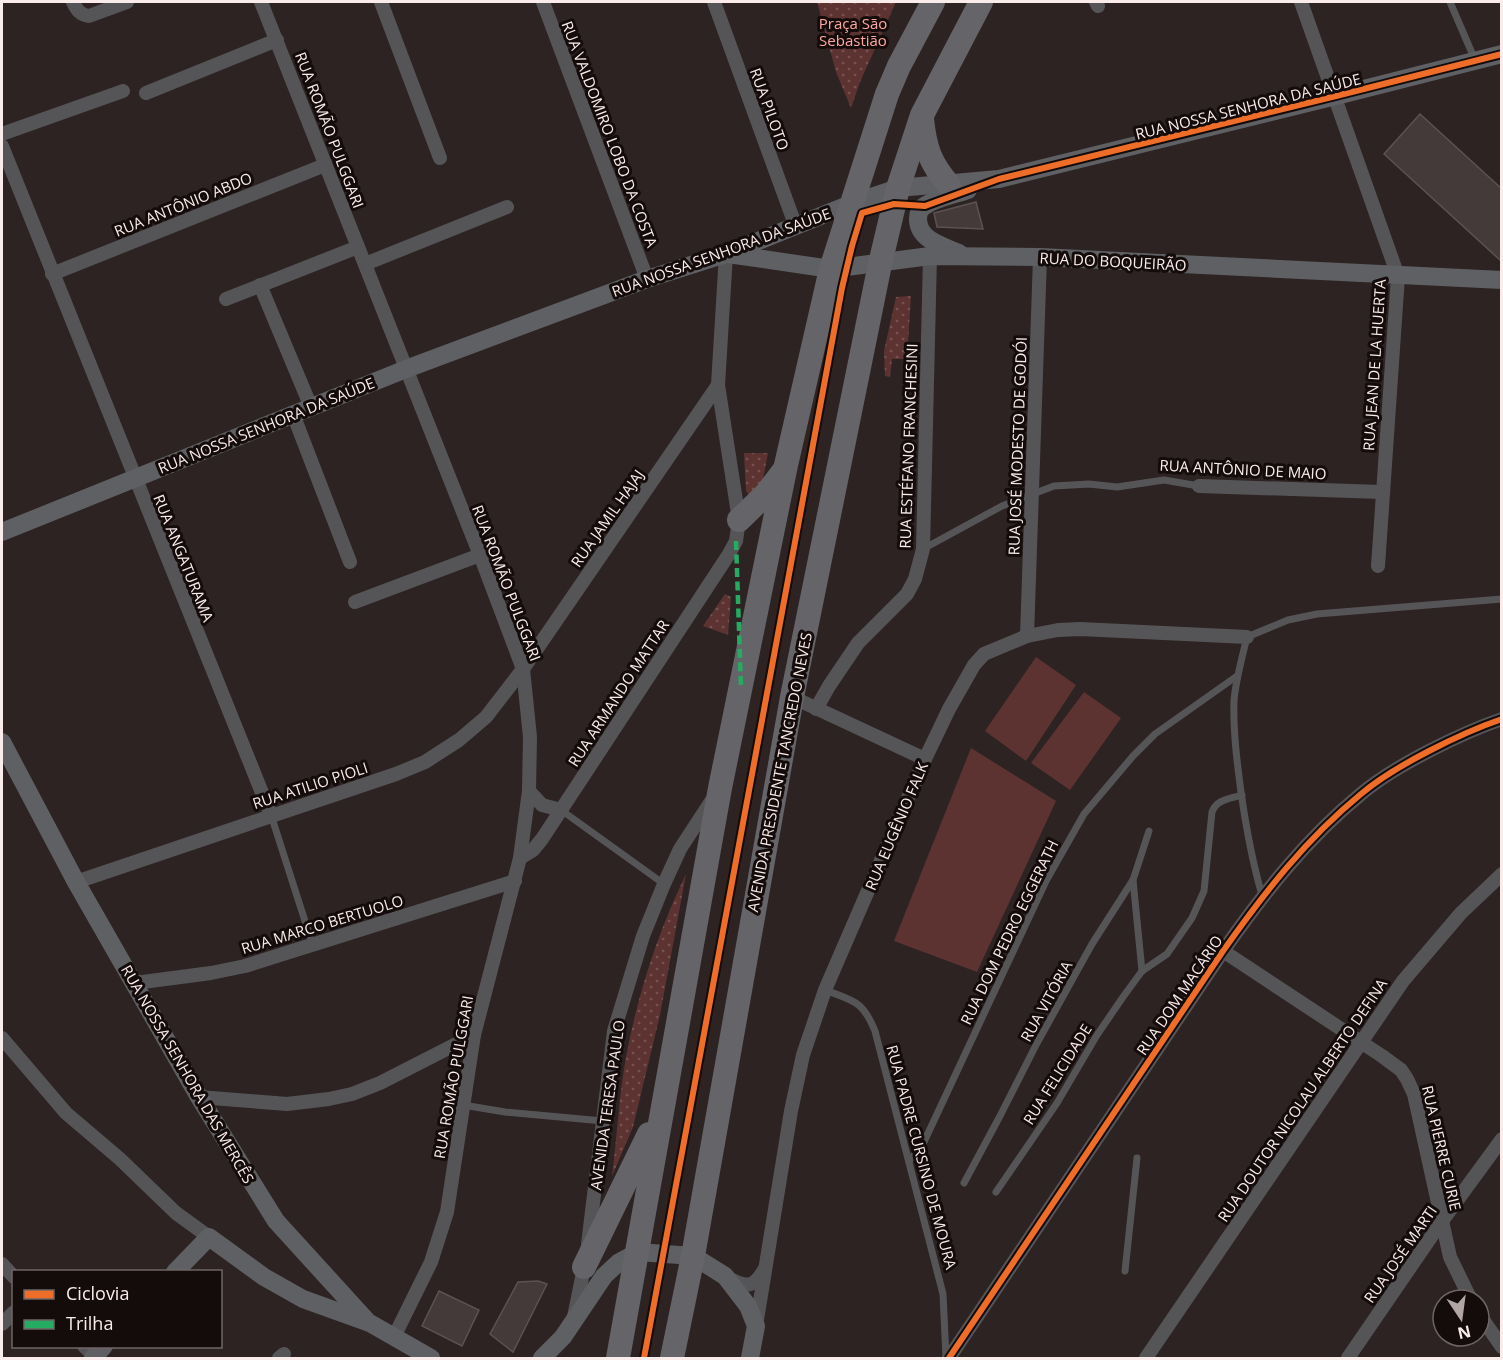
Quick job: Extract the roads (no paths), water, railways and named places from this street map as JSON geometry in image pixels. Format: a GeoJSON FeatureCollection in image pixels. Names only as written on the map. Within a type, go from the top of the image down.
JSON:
{"type":"FeatureCollection","features":[{"type":"Feature","properties":{"kind":"highway"},"geometry":{"type":"LineString","coordinates":[[618,1359],[661,1108],[720,788],[786,465],[831,269],[887,94],[933,2]]}},
{"type":"Feature","properties":{"kind":"highway","name":"AVENIDA PRESIDENTE TANCREDO NEVES"},"geometry":{"type":"LineString","coordinates":[[672,1359],[693,1256],[792,697],[880,264],[898,188],[922,115],[981,2]]}},
{"type":"Feature","properties":{"kind":"highway"},"geometry":{"type":"LineString","coordinates":[[922,115],[930,158],[936,170],[949,185]]}},
{"type":"Feature","properties":{"kind":"highway"},"geometry":{"type":"LineString","coordinates":[[737,530],[786,465]]}},
{"type":"Feature","properties":{"kind":"highway"},"geometry":{"type":"LineString","coordinates":[[584,1267],[661,1108]]}},
{"type":"Feature","properties":{"kind":"main road","name":"RUA NOSSA SENHORA DA SAÚDE"},"geometry":{"type":"LineString","coordinates":[[2,532],[406,369],[647,279],[726,254],[853,203],[898,188],[999,179],[1502,54]]}},
{"type":"Feature","properties":{"kind":"main road"},"geometry":{"type":"LineString","coordinates":[[963,255],[933,242],[924,235],[919,228],[918,215],[921,209],[931,203],[999,179]]}},
{"type":"Feature","properties":{"kind":"main road","name":"RUA DO BOQUEIRÃO"},"geometry":{"type":"LineString","coordinates":[[726,254],[831,269],[930,256],[963,255],[1502,280]]}},
{"type":"Feature","properties":{"kind":"main road","name":"RUA NOSSA SENHORA DAS MERCÊS"},"geometry":{"type":"LineString","coordinates":[[2,745],[76,882],[199,1097],[276,1221],[368,1322],[431,1359]]}},
{"type":"Feature","properties":{"kind":"main road"},"geometry":{"type":"LineString","coordinates":[[178,1270],[209,1237],[264,1277],[303,1299],[368,1322]]}},
{"type":"Feature","properties":{"kind":"main road"},"geometry":{"type":"LineString","coordinates":[[573,1322],[604,1276],[618,1263],[638,1252],[693,1256],[725,1276],[748,1305],[756,1326]]}},
{"type":"Feature","properties":{"kind":"main road","name":"AVENIDA TERESA PAULO"},"geometry":{"type":"LineString","coordinates":[[542,1359],[563,1337],[573,1322]]}},
{"type":"Feature","properties":{"kind":"main road","name":"RUA EUGÊNIO FALK"},"geometry":{"type":"LineString","coordinates":[[750,1359],[756,1326]]}},
{"type":"Feature","properties":{"kind":"street"},"geometry":{"type":"LineString","coordinates":[[73,2],[77,10],[89,16],[127,2]]}},
{"type":"Feature","properties":{"kind":"street","name":"RUA ROMÃO PULGGARI"},"geometry":{"type":"LineString","coordinates":[[261,2],[523,669],[530,737],[529,791],[520,858],[474,1035],[447,1212],[442,1234],[431,1262],[394,1337]]}},
{"type":"Feature","properties":{"kind":"street"},"geometry":{"type":"LineString","coordinates":[[381,2],[440,158]]}},
{"type":"Feature","properties":{"kind":"street","name":"RUA VALDOMIRO LOBO DA COSTA"},"geometry":{"type":"LineString","coordinates":[[543,2],[647,279]]}},
{"type":"Feature","properties":{"kind":"street","name":"RUA PILOTO"},"geometry":{"type":"LineString","coordinates":[[714,2],[795,227]]}},
{"type":"Feature","properties":{"kind":"street","name":"RUA JEAN DE LA HUERTA"},"geometry":{"type":"LineString","coordinates":[[1301,2],[1398,276],[1381,492],[1378,566]]}},
{"type":"Feature","properties":{"kind":"street"},"geometry":{"type":"LineString","coordinates":[[146,93],[277,40]]}},
{"type":"Feature","properties":{"kind":"street"},"geometry":{"type":"LineString","coordinates":[[2,134],[123,91]]}},
{"type":"Feature","properties":{"kind":"street","name":"RUA ANGATURAMA"},"geometry":{"type":"LineString","coordinates":[[2,146],[271,815]]}},
{"type":"Feature","properties":{"kind":"street","name":"RUA ANTÔNIO ABDO"},"geometry":{"type":"LineString","coordinates":[[52,274],[325,165]]}},
{"type":"Feature","properties":{"kind":"street"},"geometry":{"type":"LineString","coordinates":[[365,264],[507,207]]}},
{"type":"Feature","properties":{"kind":"street"},"geometry":{"type":"LineString","coordinates":[[226,299],[358,247]]}},
{"type":"Feature","properties":{"kind":"street"},"geometry":{"type":"LineString","coordinates":[[726,254],[718,385],[737,530]]}},
{"type":"Feature","properties":{"kind":"street","name":"RUA ESTÉFANO FRANCHESINI"},"geometry":{"type":"LineString","coordinates":[[816,709],[858,643],[907,594],[915,579],[923,549],[930,256]]}},
{"type":"Feature","properties":{"kind":"street","name":"RUA JOSÉ MODESTO DE GODÓI"},"geometry":{"type":"LineString","coordinates":[[1027,636],[1040,257]]}},
{"type":"Feature","properties":{"kind":"street"},"geometry":{"type":"LineString","coordinates":[[260,285],[311,407]]}},
{"type":"Feature","properties":{"kind":"street","name":"RUA JAMIL HAJAJ"},"geometry":{"type":"LineString","coordinates":[[523,669],[718,385]]}},
{"type":"Feature","properties":{"kind":"street"},"geometry":{"type":"LineString","coordinates":[[293,414],[350,562]]}},
{"type":"Feature","properties":{"kind":"street","name":"RUA ANTÔNIO DE MAIO"},"geometry":{"type":"LineString","coordinates":[[1199,486],[1381,492]]}},
{"type":"Feature","properties":{"kind":"street","name":"RUA ARMANDO MATTAR"},"geometry":{"type":"LineString","coordinates":[[520,858],[533,850],[542,839],[729,554],[737,530]]}},
{"type":"Feature","properties":{"kind":"street"},"geometry":{"type":"LineString","coordinates":[[355,602],[480,555]]}},
{"type":"Feature","properties":{"kind":"street","name":"RUA EUGÊNIO FALK"},"geometry":{"type":"LineString","coordinates":[[756,1326],[797,1079],[815,1015],[925,759],[949,709],[974,665],[993,648],[1027,636],[1058,630],[1080,628],[1247,637]]}},
{"type":"Feature","properties":{"kind":"street","name":"RUA ATILIO PIOLI"},"geometry":{"type":"LineString","coordinates":[[76,882],[425,762],[459,740],[486,717],[523,669]]}},
{"type":"Feature","properties":{"kind":"street"},"geometry":{"type":"LineString","coordinates":[[792,697],[925,759]]}},
{"type":"Feature","properties":{"kind":"street","name":"RUA DOM MACÁRIO"},"geometry":{"type":"LineString","coordinates":[[948,1359],[1223,951],[1262,895],[1297,854],[1362,793],[1425,754],[1502,719]]}},
{"type":"Feature","properties":{"kind":"street","name":"AVENIDA TERESA PAULO"},"geometry":{"type":"LineString","coordinates":[[573,1322],[584,1267],[614,1031],[644,936],[664,884],[680,849],[720,788]]}},
{"type":"Feature","properties":{"kind":"street"},"geometry":{"type":"LineString","coordinates":[[529,791],[542,804],[561,810]]}},
{"type":"Feature","properties":{"kind":"street","name":"RUA DOUTOR NICOLAU ALBERTO DEFINA"},"geometry":{"type":"LineString","coordinates":[[1147,1358],[1403,981],[1461,913],[1502,874]]}},
{"type":"Feature","properties":{"kind":"street","name":"RUA MARCO BERTUOLO"},"geometry":{"type":"LineString","coordinates":[[135,983],[245,966],[515,881]]}},
{"type":"Feature","properties":{"kind":"street","name":"RUA PIERRE CURIE"},"geometry":{"type":"LineString","coordinates":[[1223,951],[1401,1070],[1411,1086],[1419,1110],[1450,1257],[1465,1288]]}},
{"type":"Feature","properties":{"kind":"street"},"geometry":{"type":"LineString","coordinates":[[199,1097],[287,1104],[329,1100],[380,1083],[474,1035]]}},
{"type":"Feature","properties":{"kind":"street"},"geometry":{"type":"LineString","coordinates":[[2,1038],[66,1113],[120,1159],[176,1213],[209,1237]]}},
{"type":"Feature","properties":{"kind":"street","name":"RUA JOSÉ MARTI"},"geometry":{"type":"LineString","coordinates":[[1348,1359],[1442,1221],[1502,1139]]}},
{"type":"Feature","properties":{"kind":"street"},"geometry":{"type":"LineString","coordinates":[[725,1276],[742,1285],[750,1284],[759,1279],[767,1266]]}},
{"type":"Feature","properties":{"kind":"street"},"geometry":{"type":"LineString","coordinates":[[1491,1331],[1502,1347]]}},
{"type":"Feature","properties":{"kind":"lane"},"geometry":{"type":"LineString","coordinates":[[1450,2],[1476,60]]}},
{"type":"Feature","properties":{"kind":"lane","name":"RUA ANTÔNIO DE MAIO"},"geometry":{"type":"LineString","coordinates":[[923,549],[1002,507],[1054,486],[1089,484],[1117,487],[1164,480],[1199,486]]}},
{"type":"Feature","properties":{"kind":"lane"},"geometry":{"type":"LineString","coordinates":[[1262,895],[1255,871],[1242,795],[1235,733],[1234,700],[1237,676],[1247,637],[1288,620],[1317,614],[1502,599]]}},
{"type":"Feature","properties":{"kind":"lane","name":"RUA DOM PEDRO EGGERATH"},"geometry":{"type":"LineString","coordinates":[[909,1161],[923,1144],[1046,881],[1084,814],[1133,756],[1155,735],[1237,676]]}},
{"type":"Feature","properties":{"kind":"lane","name":"RUA FELICIDADE"},"geometry":{"type":"LineString","coordinates":[[996,1192],[1057,1103],[1097,1035],[1142,971],[1167,954],[1192,918],[1203,891],[1212,812],[1219,801],[1242,795]]}},
{"type":"Feature","properties":{"kind":"lane"},"geometry":{"type":"LineString","coordinates":[[561,810],[664,884]]}},
{"type":"Feature","properties":{"kind":"lane"},"geometry":{"type":"LineString","coordinates":[[271,815],[313,945]]}},
{"type":"Feature","properties":{"kind":"lane","name":"RUA VITÓRIA"},"geometry":{"type":"LineString","coordinates":[[964,1183],[1092,944],[1133,880],[1149,831]]}},
{"type":"Feature","properties":{"kind":"lane"},"geometry":{"type":"LineString","coordinates":[[1133,880],[1142,971]]}},
{"type":"Feature","properties":{"kind":"lane","name":"RUA PADRE CURSINO DE MOURA"},"geometry":{"type":"LineString","coordinates":[[825,990],[862,1006],[870,1017],[943,1294],[948,1359]]}},
{"type":"Feature","properties":{"kind":"lane"},"geometry":{"type":"LineString","coordinates":[[463,1105],[505,1112],[603,1121]]}},
{"type":"Feature","properties":{"kind":"lane"},"geometry":{"type":"LineString","coordinates":[[1125,1271],[1137,1158]]}},
{"type":"Feature","properties":{"kind":"park label","name":"Praça São Sebastião"},"geometry":{"type":"Point","coordinates":[853,32]}}]}
